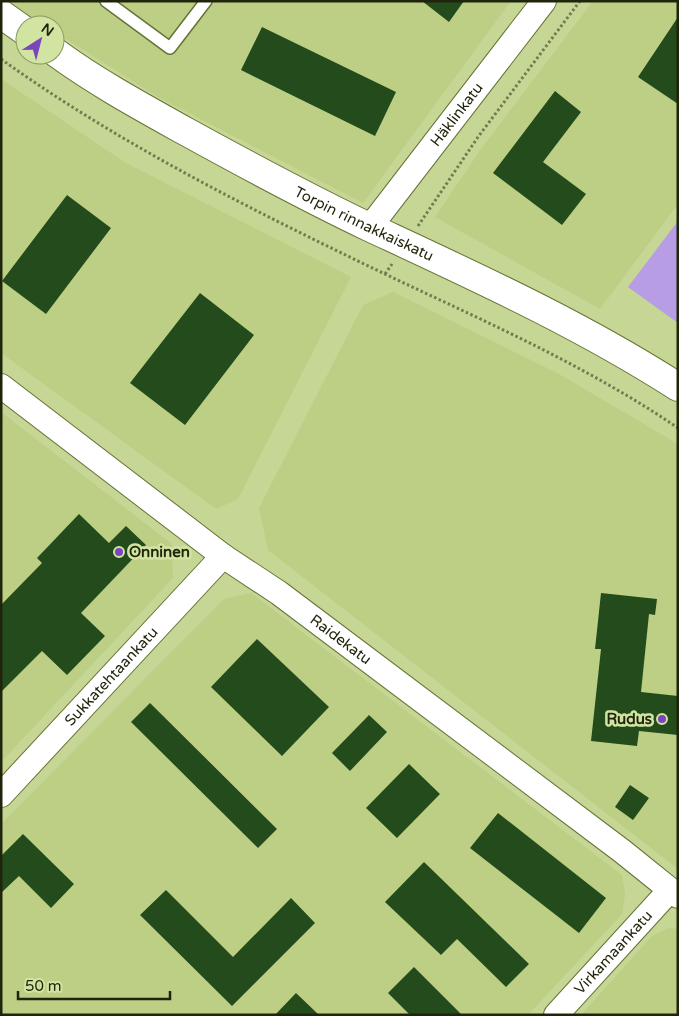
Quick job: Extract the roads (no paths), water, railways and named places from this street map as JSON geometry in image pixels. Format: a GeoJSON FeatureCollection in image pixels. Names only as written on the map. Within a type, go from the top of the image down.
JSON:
{"type":"FeatureCollection","features":[{"type":"Feature","properties":{"kind":"main road"},"geometry":{"type":"LineString","coordinates":[[1,14],[15,24]]}},
{"type":"Feature","properties":{"kind":"main road","name":"Torpin rinnakkaiskatu"},"geometry":{"type":"LineString","coordinates":[[65,58],[128,99],[288,186],[565,321],[634,359],[678,387]]}},
{"type":"Feature","properties":{"kind":"street","name":"Häklinkatu"},"geometry":{"type":"LineString","coordinates":[[370,227],[544,1]]}},
{"type":"Feature","properties":{"kind":"street","name":"Raidekatu"},"geometry":{"type":"LineString","coordinates":[[1,386],[223,556],[279,593],[614,845],[674,893]]}},
{"type":"Feature","properties":{"kind":"street","name":"Sukkatehtaankatu"},"geometry":{"type":"LineString","coordinates":[[1,795],[223,556]]}},
{"type":"Feature","properties":{"kind":"street","name":"Virkamaankatu"},"geometry":{"type":"LineString","coordinates":[[556,1015],[674,893]]}},
{"type":"Feature","properties":{"kind":"lane"},"geometry":{"type":"LineString","coordinates":[[106,1],[170,48],[206,1]]}},
{"type":"Feature","properties":{"kind":"place","name":"Onninen"},"geometry":{"type":"Point","coordinates":[119,552]}},
{"type":"Feature","properties":{"kind":"place","name":"Rudus"},"geometry":{"type":"Point","coordinates":[662,719]}}]}
